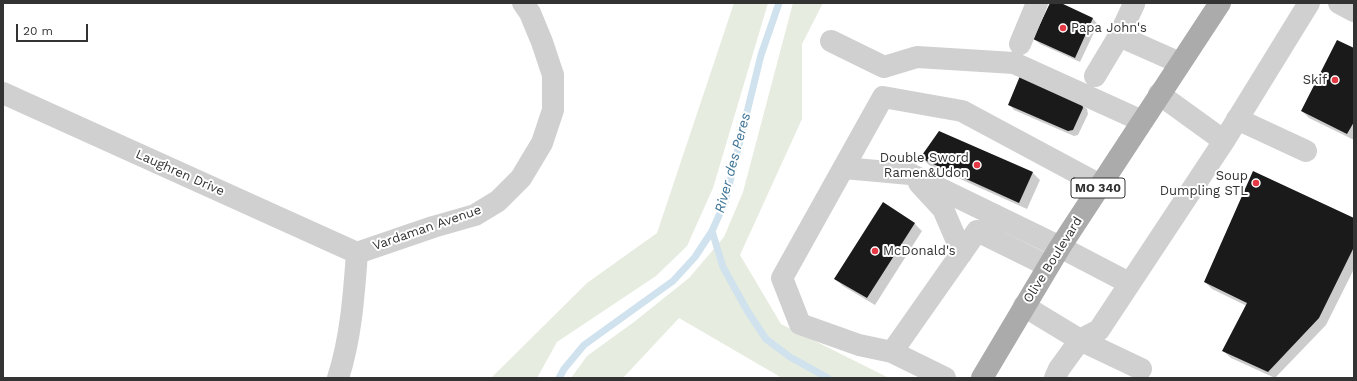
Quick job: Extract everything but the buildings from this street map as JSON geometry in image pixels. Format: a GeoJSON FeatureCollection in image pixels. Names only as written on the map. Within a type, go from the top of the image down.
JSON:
{"type":"FeatureCollection","features":[{"type":"Feature","properties":{"kind":"main road","name":"Olive Boulevard"},"geometry":{"type":"LineString","coordinates":[[982,378],[1060,247],[1220,3]]}},
{"type":"Feature","properties":{"kind":"street","name":"Vardaman Avenue"},"geometry":{"type":"LineString","coordinates":[[338,378],[342,367],[353,302],[357,253],[475,215],[498,201],[521,178],[542,143],[553,110],[553,75],[539,34],[530,13],[523,3]]}},
{"type":"Feature","properties":{"kind":"street"},"geometry":{"type":"LineString","coordinates":[[1020,44],[1037,3]]}},
{"type":"Feature","properties":{"kind":"street"},"geometry":{"type":"LineString","coordinates":[[1095,76],[1119,36],[1134,4],[1133,3]]}},
{"type":"Feature","properties":{"kind":"street"},"geometry":{"type":"LineString","coordinates":[[1055,378],[1059,369],[1080,340],[1099,330],[1224,141],[1309,3]]}},
{"type":"Feature","properties":{"kind":"street"},"geometry":{"type":"LineString","coordinates":[[1339,3],[1354,11]]}},
{"type":"Feature","properties":{"kind":"street"},"geometry":{"type":"LineString","coordinates":[[1119,36],[1180,63]]}},
{"type":"Feature","properties":{"kind":"street"},"geometry":{"type":"LineString","coordinates":[[831,41],[884,67],[917,57],[1014,64],[1142,120]]}},
{"type":"Feature","properties":{"kind":"street","name":"Laughren Drive"},"geometry":{"type":"LineString","coordinates":[[3,93],[357,253]]}},
{"type":"Feature","properties":{"kind":"street"},"geometry":{"type":"LineString","coordinates":[[1160,94],[1224,141]]}},
{"type":"Feature","properties":{"kind":"street"},"geometry":{"type":"LineString","coordinates":[[944,378],[892,352],[859,345],[800,324],[782,278],[883,97],[962,112],[1100,184]]}},
{"type":"Feature","properties":{"kind":"street"},"geometry":{"type":"LineString","coordinates":[[1237,119],[1306,151]]}},
{"type":"Feature","properties":{"kind":"street"},"geometry":{"type":"LineString","coordinates":[[844,168],[910,174],[1060,247],[1129,283]]}},
{"type":"Feature","properties":{"kind":"street"},"geometry":{"type":"LineString","coordinates":[[910,174],[943,209],[962,253]]}},
{"type":"Feature","properties":{"kind":"street"},"geometry":{"type":"LineString","coordinates":[[892,352],[977,231],[1048,266]]}},
{"type":"Feature","properties":{"kind":"street"},"geometry":{"type":"LineString","coordinates":[[1024,306],[1080,340],[1141,369]]}},
{"type":"Feature","properties":{"kind":"shaded area"},"geometry":{"type":"Polygon","coordinates":[[[734,3],[768,3],[713,188],[687,246],[656,276],[557,342],[537,378],[491,378],[587,283],[657,233],[734,3]]]}},
{"type":"Feature","properties":{"kind":"shaded area"},"geometry":{"type":"Polygon","coordinates":[[[793,3],[823,3],[802,44],[802,119],[740,255],[781,324],[889,378],[782,378],[679,318],[623,378],[571,378],[587,356],[634,322],[689,278],[724,237],[743,192],[793,3]]]}},
{"type":"Feature","properties":{"kind":"waterway","name":"River des Peres"},"geometry":{"type":"LineString","coordinates":[[559,378],[564,369],[584,345],[673,281],[695,257],[712,231],[725,202],[761,55],[779,3]]}},
{"type":"Feature","properties":{"kind":"waterway"},"geometry":{"type":"LineString","coordinates":[[712,231],[723,267],[748,312],[766,339],[790,357],[828,378]]}},
{"type":"Feature","properties":{"kind":"place","name":"Papa John's"},"geometry":{"type":"Point","coordinates":[1063,28]}},
{"type":"Feature","properties":{"kind":"place","name":"Skif"},"geometry":{"type":"Point","coordinates":[1335,80]}},
{"type":"Feature","properties":{"kind":"place","name":"Double Sword Ramen&Udon"},"geometry":{"type":"Point","coordinates":[977,165]}},
{"type":"Feature","properties":{"kind":"place","name":"Soup Dumpling STL"},"geometry":{"type":"Point","coordinates":[1256,183]}},
{"type":"Feature","properties":{"kind":"place","name":"McDonald's"},"geometry":{"type":"Point","coordinates":[875,251]}}]}
